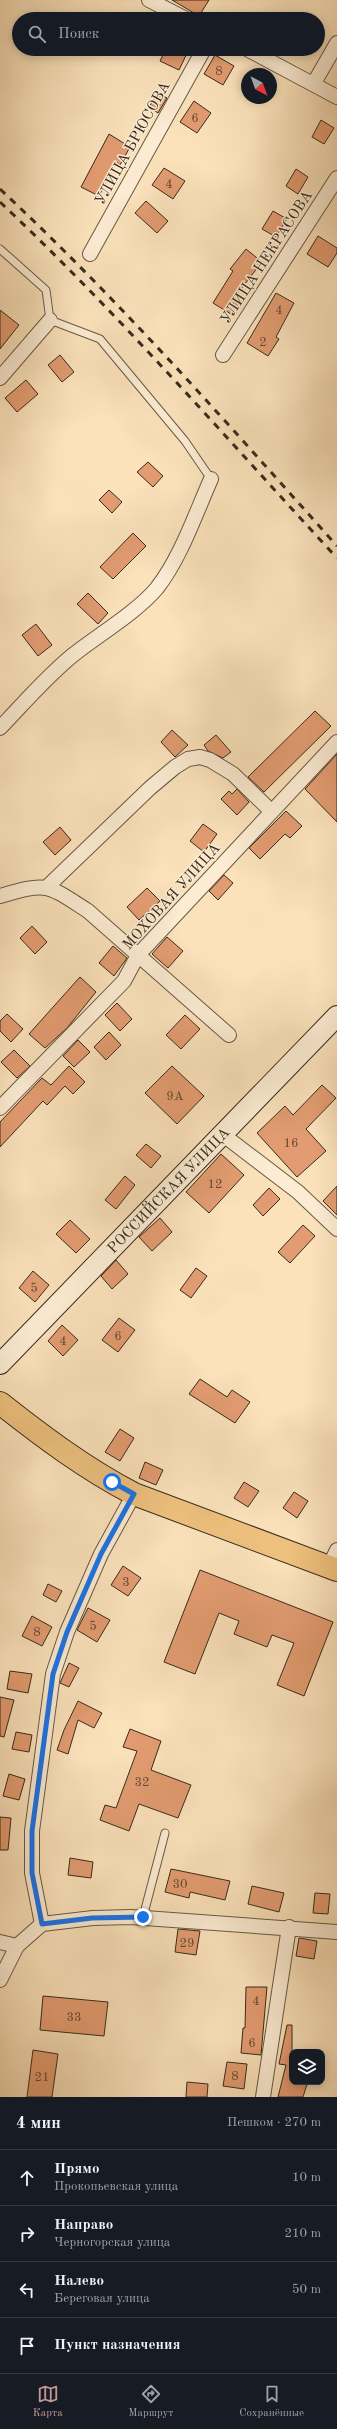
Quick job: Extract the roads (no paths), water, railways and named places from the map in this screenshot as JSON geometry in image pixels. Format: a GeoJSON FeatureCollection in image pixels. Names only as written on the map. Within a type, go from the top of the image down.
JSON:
{"type":"FeatureCollection","features":[{"type":"Feature","properties":{"kind":"main road","name":"РОССИЙСКАЯ УЛИЦА"},"geometry":{"type":"LineString","coordinates":[[0,1364],[337,1016]]}},
{"type":"Feature","properties":{"kind":"main road"},"geometry":{"type":"LineString","coordinates":[[0,1403],[50,1442],[112,1482],[134,1494],[334,1562]]}},
{"type":"Feature","properties":{"kind":"street"},"geometry":{"type":"LineString","coordinates":[[149,0],[172,6]]}},
{"type":"Feature","properties":{"kind":"street"},"geometry":{"type":"LineString","coordinates":[[314,84],[337,43]]}},
{"type":"Feature","properties":{"kind":"street","name":"УЛИЦА БРЮСОВА"},"geometry":{"type":"LineString","coordinates":[[90,254],[200,56]]}},
{"type":"Feature","properties":{"kind":"street"},"geometry":{"type":"LineString","coordinates":[[260,56],[337,97]]}},
{"type":"Feature","properties":{"kind":"street","name":"УЛИЦА НЕКРАСОВА"},"geometry":{"type":"LineString","coordinates":[[223,355],[337,178]]}},
{"type":"Feature","properties":{"kind":"street"},"geometry":{"type":"LineString","coordinates":[[0,378],[50,320]]}},
{"type":"Feature","properties":{"kind":"street"},"geometry":{"type":"LineString","coordinates":[[0,728],[38,685],[156,589],[171,568],[211,479]]}},
{"type":"Feature","properties":{"kind":"street","name":"МОХОВАЯ УЛИЦА"},"geometry":{"type":"LineString","coordinates":[[0,1108],[124,981],[138,955],[337,742]]}},
{"type":"Feature","properties":{"kind":"street"},"geometry":{"type":"LineString","coordinates":[[47,887],[150,788],[175,767],[188,759],[200,757],[210,760],[233,774],[271,811]]}},
{"type":"Feature","properties":{"kind":"street"},"geometry":{"type":"LineString","coordinates":[[0,896],[35,886],[47,887],[88,911],[229,1035]]}},
{"type":"Feature","properties":{"kind":"street"},"geometry":{"type":"LineString","coordinates":[[222,1134],[298,1192],[337,1229]]}},
{"type":"Feature","properties":{"kind":"street"},"geometry":{"type":"LineString","coordinates":[[42,1924],[32,1873],[32,1831],[53,1674],[67,1632],[101,1554],[134,1494]]}},
{"type":"Feature","properties":{"kind":"street"},"geometry":{"type":"LineString","coordinates":[[0,1980],[16,1946],[42,1924],[92,1918],[143,1917],[289,1926],[337,1932]]}},
{"type":"Feature","properties":{"kind":"street"},"geometry":{"type":"LineString","coordinates":[[263,2097],[289,1926]]}},
{"type":"Feature","properties":{"kind":"street"},"geometry":{"type":"LineString","coordinates":[[0,1942],[16,1946]]}},
{"type":"Feature","properties":{"kind":"lane"},"geometry":{"type":"LineString","coordinates":[[0,249],[46,290],[50,320],[100,339],[185,441],[211,479]]}},
{"type":"Feature","properties":{"kind":"lane"},"geometry":{"type":"LineString","coordinates":[[143,1917],[165,1832]]}},
{"type":"Feature","properties":{"kind":"railway"},"geometry":{"type":"LineString","coordinates":[[0,189],[131,319],[337,546]]}},
{"type":"Feature","properties":{"kind":"railway"},"geometry":{"type":"LineString","coordinates":[[0,202],[130,332],[337,558]]}}]}
